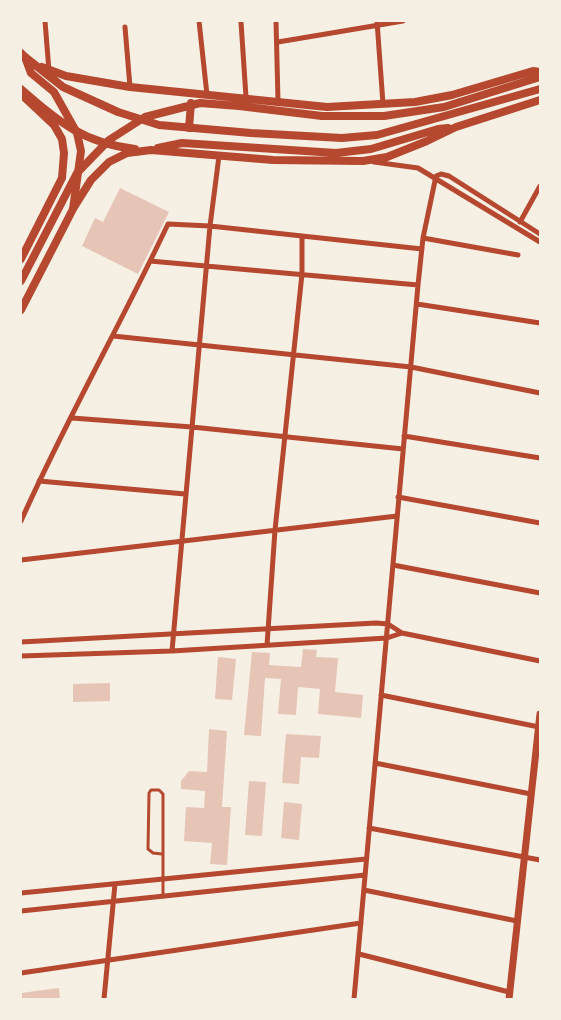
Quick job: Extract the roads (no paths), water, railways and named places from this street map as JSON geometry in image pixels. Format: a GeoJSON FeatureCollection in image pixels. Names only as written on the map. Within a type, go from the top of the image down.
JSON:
{"type":"FeatureCollection","features":[{"type":"Feature","properties":{"kind":"main road"},"geometry":{"type":"LineString","coordinates":[[23,56],[66,76],[130,87],[327,107],[415,102],[452,95],[533,71],[540,72]]}},
{"type":"Feature","properties":{"kind":"main road"},"geometry":{"type":"LineString","coordinates":[[23,56],[63,87],[118,112],[159,125],[342,138],[377,135],[540,89]]}},
{"type":"Feature","properties":{"kind":"main road"},"geometry":{"type":"LineString","coordinates":[[23,56],[31,73],[54,92],[77,133],[81,151],[73,209]]}},
{"type":"Feature","properties":{"kind":"main road"},"geometry":{"type":"LineString","coordinates":[[21,281],[77,173],[109,140],[145,117],[200,104],[239,106],[322,116],[384,116],[446,106],[540,77]]}},
{"type":"Feature","properties":{"kind":"main road"},"geometry":{"type":"LineString","coordinates":[[21,89],[67,127],[111,146],[273,160],[363,161],[387,157],[456,127],[540,100]]}},
{"type":"Feature","properties":{"kind":"main road"},"geometry":{"type":"LineString","coordinates":[[21,94],[54,125],[62,139],[64,153],[62,178],[21,259]]}},
{"type":"Feature","properties":{"kind":"main road"},"geometry":{"type":"LineString","coordinates":[[189,128],[192,94]]}},
{"type":"Feature","properties":{"kind":"main road"},"geometry":{"type":"LineString","coordinates":[[21,310],[73,209],[91,180],[109,162],[127,153],[182,143],[336,153],[371,149],[438,129],[456,127]]}},
{"type":"Feature","properties":{"kind":"street"},"geometry":{"type":"LineString","coordinates":[[45,21],[49,70]]}},
{"type":"Feature","properties":{"kind":"street"},"geometry":{"type":"LineString","coordinates":[[199,21],[207,95]]}},
{"type":"Feature","properties":{"kind":"street"},"geometry":{"type":"LineString","coordinates":[[276,21],[278,101]]}},
{"type":"Feature","properties":{"kind":"street"},"geometry":{"type":"LineString","coordinates":[[278,42],[377,23],[403,21]]}},
{"type":"Feature","properties":{"kind":"street"},"geometry":{"type":"LineString","coordinates":[[241,22],[246,97]]}},
{"type":"Feature","properties":{"kind":"street"},"geometry":{"type":"LineString","coordinates":[[377,23],[383,104]]}},
{"type":"Feature","properties":{"kind":"street"},"geometry":{"type":"LineString","coordinates":[[125,27],[130,87]]}},
{"type":"Feature","properties":{"kind":"street"},"geometry":{"type":"LineString","coordinates":[[172,651],[180,541],[210,226],[219,156]]}},
{"type":"Feature","properties":{"kind":"street"},"geometry":{"type":"LineString","coordinates":[[363,161],[411,165],[436,176],[540,242]]}},
{"type":"Feature","properties":{"kind":"street"},"geometry":{"type":"LineString","coordinates":[[436,176],[441,174],[449,176],[540,234]]}},
{"type":"Feature","properties":{"kind":"street"},"geometry":{"type":"LineString","coordinates":[[354,999],[418,285],[423,238],[436,176]]}},
{"type":"Feature","properties":{"kind":"street"},"geometry":{"type":"LineString","coordinates":[[520,222],[540,186]]}},
{"type":"Feature","properties":{"kind":"street"},"geometry":{"type":"LineString","coordinates":[[21,521],[168,224],[210,226],[422,249]]}},
{"type":"Feature","properties":{"kind":"street"},"geometry":{"type":"LineString","coordinates":[[267,645],[275,530],[303,274],[302,236]]}},
{"type":"Feature","properties":{"kind":"street"},"geometry":{"type":"LineString","coordinates":[[423,238],[518,255]]}},
{"type":"Feature","properties":{"kind":"street"},"geometry":{"type":"LineString","coordinates":[[150,261],[418,285]]}},
{"type":"Feature","properties":{"kind":"street"},"geometry":{"type":"LineString","coordinates":[[417,304],[540,323]]}},
{"type":"Feature","properties":{"kind":"street"},"geometry":{"type":"LineString","coordinates":[[113,336],[411,367],[540,393]]}},
{"type":"Feature","properties":{"kind":"street"},"geometry":{"type":"LineString","coordinates":[[72,418],[192,427],[403,449]]}},
{"type":"Feature","properties":{"kind":"street"},"geometry":{"type":"LineString","coordinates":[[404,436],[540,458]]}},
{"type":"Feature","properties":{"kind":"street"},"geometry":{"type":"LineString","coordinates":[[39,481],[185,494]]}},
{"type":"Feature","properties":{"kind":"street"},"geometry":{"type":"LineString","coordinates":[[398,497],[540,523]]}},
{"type":"Feature","properties":{"kind":"street"},"geometry":{"type":"LineString","coordinates":[[21,560],[397,516]]}},
{"type":"Feature","properties":{"kind":"street"},"geometry":{"type":"LineString","coordinates":[[393,565],[540,593]]}},
{"type":"Feature","properties":{"kind":"street"},"geometry":{"type":"LineString","coordinates":[[21,642],[267,628],[388,624],[402,633],[540,661]]}},
{"type":"Feature","properties":{"kind":"street"},"geometry":{"type":"LineString","coordinates":[[21,657],[172,651],[387,638],[402,633]]}},
{"type":"Feature","properties":{"kind":"street"},"geometry":{"type":"LineString","coordinates":[[381,695],[539,727]]}},
{"type":"Feature","properties":{"kind":"street"},"geometry":{"type":"LineString","coordinates":[[359,954],[509,996],[540,714]]}},
{"type":"Feature","properties":{"kind":"street"},"geometry":{"type":"LineString","coordinates":[[375,763],[531,794]]}},
{"type":"Feature","properties":{"kind":"street"},"geometry":{"type":"LineString","coordinates":[[369,828],[540,860]]}},
{"type":"Feature","properties":{"kind":"street"},"geometry":{"type":"LineString","coordinates":[[21,892],[366,860]]}},
{"type":"Feature","properties":{"kind":"street"},"geometry":{"type":"LineString","coordinates":[[21,911],[365,875]]}},
{"type":"Feature","properties":{"kind":"street"},"geometry":{"type":"LineString","coordinates":[[104,999],[115,884]]}},
{"type":"Feature","properties":{"kind":"street"},"geometry":{"type":"LineString","coordinates":[[364,890],[517,921]]}},
{"type":"Feature","properties":{"kind":"street"},"geometry":{"type":"LineString","coordinates":[[21,973],[362,923]]}},
{"type":"Feature","properties":{"kind":"lane"},"geometry":{"type":"LineString","coordinates":[[162,854],[153,853],[148,849],[149,793],[151,790],[159,790],[163,794],[163,897]]}}]}
